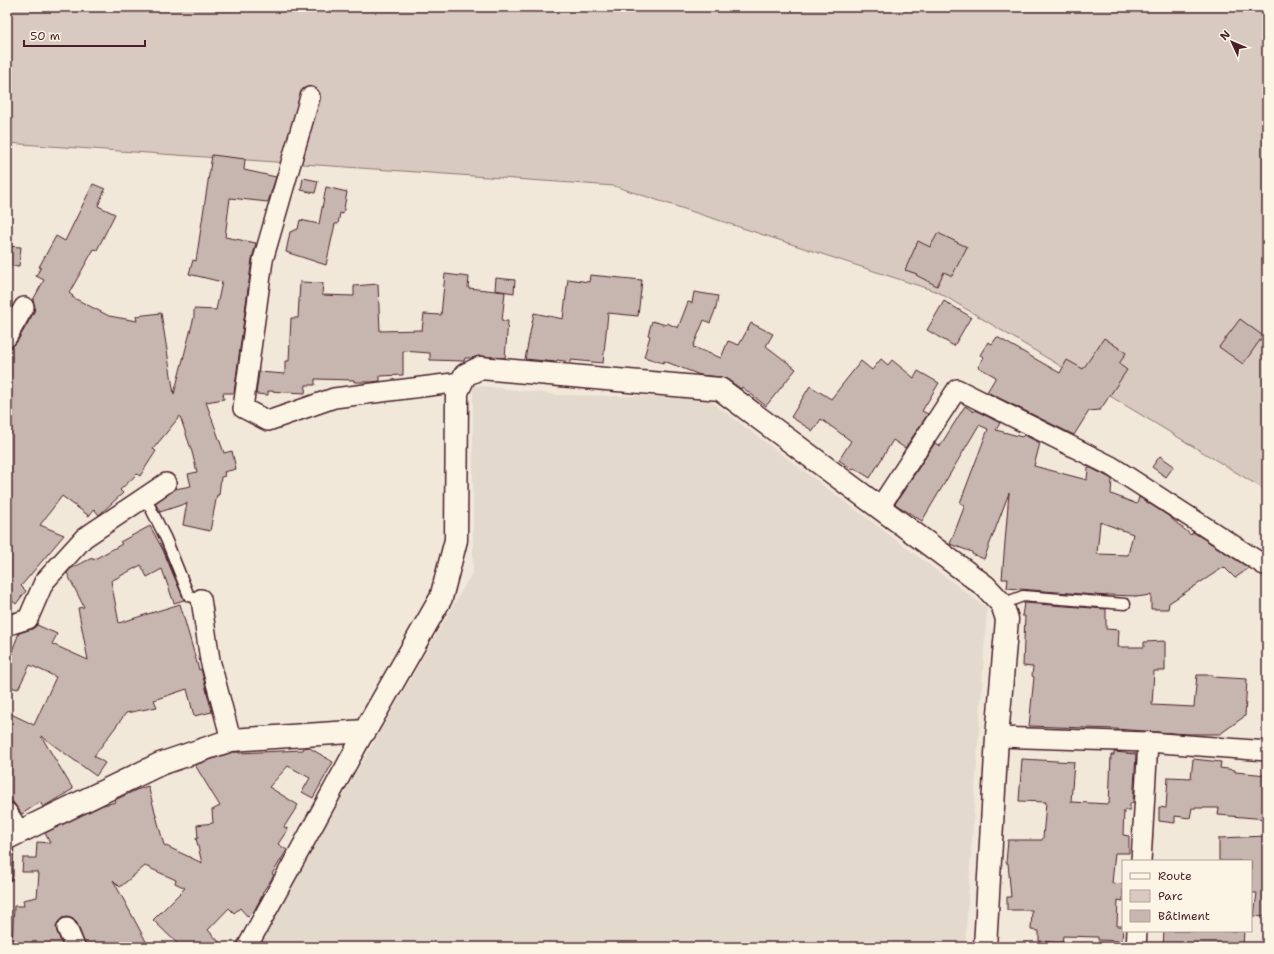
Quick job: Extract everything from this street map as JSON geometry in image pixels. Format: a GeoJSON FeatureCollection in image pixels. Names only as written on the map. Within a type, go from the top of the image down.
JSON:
{"type":"FeatureCollection","features":[{"type":"Feature","properties":{"kind":"street"},"geometry":{"type":"LineString","coordinates":[[310,97],[263,260],[243,408],[268,421],[334,398],[461,382]]}},
{"type":"Feature","properties":{"kind":"street"},"geometry":{"type":"LineString","coordinates":[[7,337],[24,307]]}},
{"type":"Feature","properties":{"kind":"street"},"geometry":{"type":"LineString","coordinates":[[247,947],[365,731],[441,598],[456,540],[457,392],[465,375],[480,368],[720,388],[985,586],[1002,604],[1007,619],[997,737],[985,947]]}},
{"type":"Feature","properties":{"kind":"street"},"geometry":{"type":"LineString","coordinates":[[880,507],[956,389],[1111,466],[1264,565]]}},
{"type":"Feature","properties":{"kind":"street"},"geometry":{"type":"LineString","coordinates":[[7,622],[9,624],[28,619],[44,582],[84,538],[166,483]]}},
{"type":"Feature","properties":{"kind":"street"},"geometry":{"type":"LineString","coordinates":[[201,599],[210,660],[230,740]]}},
{"type":"Feature","properties":{"kind":"street"},"geometry":{"type":"LineString","coordinates":[[7,812],[12,836],[160,764],[230,740],[365,731]]}},
{"type":"Feature","properties":{"kind":"street"},"geometry":{"type":"LineString","coordinates":[[997,737],[1148,742],[1267,751]]}},
{"type":"Feature","properties":{"kind":"street"},"geometry":{"type":"LineString","coordinates":[[1141,860],[1148,742]]}},
{"type":"Feature","properties":{"kind":"street"},"geometry":{"type":"LineString","coordinates":[[68,928],[74,947]]}},
{"type":"Feature","properties":{"kind":"street"},"geometry":{"type":"LineString","coordinates":[[1136,947],[1137,932]]}},
{"type":"Feature","properties":{"kind":"lane"},"geometry":{"type":"LineString","coordinates":[[145,497],[166,539],[189,596],[201,599]]}},
{"type":"Feature","properties":{"kind":"lane"},"geometry":{"type":"LineString","coordinates":[[1002,604],[1023,596],[1126,604]]}},
{"type":"Feature","properties":{"kind":"lane"},"geometry":{"type":"LineString","coordinates":[[7,876],[12,836]]}},
{"type":"Feature","properties":{"kind":"shaded area"},"geometry":{"type":"Polygon","coordinates":[[[473,385],[560,395],[693,397],[712,402],[987,608],[965,947],[255,947],[473,571],[473,385]]]}},
{"type":"Feature","properties":{"kind":"green space"},"geometry":{"type":"Polygon","coordinates":[[[7,7],[1267,7],[1267,491],[938,292],[614,186],[7,143],[7,7]]]}},
{"type":"Feature","properties":{"kind":"building"},"geometry":{"type":"Polygon","coordinates":[[[212,155],[245,159],[244,170],[276,177],[268,202],[230,198],[225,237],[256,243],[252,259],[234,393],[223,393],[224,399],[206,402],[224,453],[232,451],[236,469],[224,472],[225,476],[221,477],[219,495],[217,495],[210,531],[183,525],[187,503],[160,512],[155,503],[175,489],[191,486],[188,474],[197,472],[180,416],[153,449],[156,451],[140,476],[137,474],[120,490],[123,493],[99,515],[94,509],[89,516],[62,496],[40,525],[64,535],[21,586],[26,591],[16,604],[10,599],[7,603],[7,350],[17,342],[34,312],[35,307],[33,300],[44,280],[36,276],[41,267],[39,267],[56,236],[65,241],[93,184],[105,189],[98,206],[115,214],[97,250],[94,249],[69,293],[73,296],[72,297],[109,316],[137,321],[136,316],[161,313],[174,394],[194,317],[194,309],[216,310],[222,282],[189,274],[193,260],[196,261],[212,155]]]}},
{"type":"Feature","properties":{"kind":"building"},"geometry":{"type":"Polygon","coordinates":[[[303,178],[318,181],[315,193],[301,190],[303,178]]]}},
{"type":"Feature","properties":{"kind":"building"},"geometry":{"type":"Polygon","coordinates":[[[326,187],[347,192],[343,214],[340,213],[338,224],[335,224],[326,265],[286,252],[290,232],[298,229],[300,220],[319,224],[326,187]]]}},
{"type":"Feature","properties":{"kind":"building"},"geometry":{"type":"Polygon","coordinates":[[[938,233],[967,247],[952,276],[944,272],[937,286],[916,275],[917,274],[905,270],[918,241],[930,247],[938,233]]]}},
{"type":"Feature","properties":{"kind":"building"},"geometry":{"type":"Polygon","coordinates":[[[7,246],[21,247],[19,266],[7,265],[7,246]]]}},
{"type":"Feature","properties":{"kind":"building"},"geometry":{"type":"Polygon","coordinates":[[[445,274],[469,277],[468,288],[505,292],[502,321],[508,321],[505,358],[481,356],[465,358],[464,361],[430,360],[430,353],[403,351],[403,375],[380,376],[380,381],[372,382],[315,379],[315,385],[306,385],[305,393],[268,391],[268,395],[256,394],[259,372],[285,374],[285,361],[289,361],[291,318],[298,318],[300,282],[323,283],[322,295],[354,296],[354,286],[378,284],[380,331],[422,330],[424,314],[441,315],[445,274]]]}},
{"type":"Feature","properties":{"kind":"building"},"geometry":{"type":"Polygon","coordinates":[[[590,275],[642,280],[638,316],[608,313],[603,363],[571,360],[571,362],[557,360],[556,362],[525,359],[534,313],[563,319],[568,279],[589,282],[590,275]]]}},
{"type":"Feature","properties":{"kind":"building"},"geometry":{"type":"Polygon","coordinates":[[[496,278],[515,280],[514,293],[495,290],[496,278]]]}},
{"type":"Feature","properties":{"kind":"building"},"geometry":{"type":"Polygon","coordinates":[[[694,292],[718,296],[716,308],[710,323],[704,320],[693,347],[721,358],[728,341],[739,345],[751,323],[773,334],[766,346],[796,369],[766,406],[742,387],[741,389],[727,379],[700,375],[664,361],[663,363],[644,357],[650,336],[648,335],[652,321],[666,325],[667,323],[678,328],[688,302],[692,303],[694,292]]]}},
{"type":"Feature","properties":{"kind":"building"},"geometry":{"type":"Polygon","coordinates":[[[944,301],[971,317],[954,346],[927,330],[944,301]]]}},
{"type":"Feature","properties":{"kind":"building"},"geometry":{"type":"Polygon","coordinates":[[[1240,319],[1263,336],[1243,364],[1219,347],[1240,319]]]}},
{"type":"Feature","properties":{"kind":"building"},"geometry":{"type":"Polygon","coordinates":[[[997,337],[1060,373],[1067,360],[1083,369],[1104,338],[1126,353],[1119,364],[1127,370],[1100,410],[1089,411],[1074,435],[987,392],[996,377],[978,367],[984,357],[980,355],[988,342],[992,344],[997,337]]]}},
{"type":"Feature","properties":{"kind":"building"},"geometry":{"type":"Polygon","coordinates":[[[881,359],[888,365],[892,360],[914,378],[918,371],[939,383],[922,411],[928,414],[905,448],[893,440],[870,478],[854,468],[853,470],[839,460],[851,441],[821,419],[813,431],[791,417],[810,386],[831,399],[861,361],[872,370],[881,359]]]}},
{"type":"Feature","properties":{"kind":"building"},"geometry":{"type":"Polygon","coordinates":[[[965,406],[974,412],[975,410],[1000,423],[996,430],[1022,437],[1024,435],[1040,443],[1034,466],[1087,480],[1088,468],[1091,468],[1112,479],[1111,494],[1137,504],[1139,497],[1167,515],[1191,535],[1193,532],[1249,568],[1235,578],[1224,567],[1169,603],[1168,609],[1151,609],[1151,595],[1136,597],[1107,596],[1007,588],[1008,579],[1002,579],[1009,493],[984,559],[972,554],[972,552],[950,544],[965,505],[960,503],[988,429],[979,425],[922,521],[895,504],[935,443],[940,446],[965,406]],[[1100,522],[1097,554],[1128,555],[1133,534],[1100,522]]]}},
{"type":"Feature","properties":{"kind":"building"},"geometry":{"type":"Polygon","coordinates":[[[1160,456],[1174,466],[1166,477],[1152,467],[1160,456]]]}},
{"type":"Feature","properties":{"kind":"building"},"geometry":{"type":"Polygon","coordinates":[[[150,526],[163,550],[184,600],[174,603],[162,569],[147,577],[141,565],[111,581],[119,623],[180,604],[199,670],[201,669],[212,712],[194,716],[187,689],[154,700],[157,707],[126,713],[94,756],[105,763],[96,776],[41,736],[73,789],[43,807],[40,802],[22,814],[7,794],[7,712],[34,725],[56,677],[30,665],[18,689],[7,686],[8,661],[19,633],[32,629],[37,625],[57,634],[52,644],[88,660],[78,608],[84,607],[67,573],[70,569],[92,558],[93,560],[122,544],[120,542],[150,526]]]}},
{"type":"Feature","properties":{"kind":"building"},"geometry":{"type":"Polygon","coordinates":[[[1024,603],[1106,609],[1106,629],[1119,630],[1118,647],[1144,647],[1144,642],[1165,641],[1165,671],[1154,671],[1152,705],[1194,707],[1197,675],[1213,675],[1213,677],[1247,679],[1245,716],[1220,734],[1187,734],[1115,729],[1029,726],[1034,677],[1032,676],[1033,667],[1023,666],[1025,616],[1022,616],[1024,603]]]}},
{"type":"Feature","properties":{"kind":"building"},"geometry":{"type":"Polygon","coordinates":[[[308,747],[333,762],[313,798],[302,792],[310,778],[288,766],[269,787],[298,805],[284,827],[288,829],[278,844],[287,850],[272,874],[274,875],[262,893],[263,894],[254,911],[248,917],[240,908],[234,913],[229,908],[208,930],[224,947],[181,947],[153,920],[185,888],[175,883],[176,880],[145,866],[120,887],[113,880],[149,947],[86,947],[77,923],[68,917],[62,918],[56,926],[63,947],[12,947],[14,906],[24,906],[23,900],[37,897],[39,874],[37,874],[38,872],[22,872],[23,858],[36,858],[37,842],[50,843],[45,833],[103,805],[116,802],[115,800],[148,786],[164,845],[202,863],[196,838],[198,838],[197,825],[213,823],[212,810],[220,806],[195,765],[233,752],[303,750],[304,748],[308,747]]]}},
{"type":"Feature","properties":{"kind":"building"},"geometry":{"type":"Polygon","coordinates":[[[1114,752],[1136,754],[1133,803],[1130,803],[1130,810],[1124,810],[1123,835],[1129,836],[1129,853],[1115,853],[1112,883],[1122,884],[1122,901],[1118,900],[1117,926],[1122,926],[1122,941],[1098,940],[1098,937],[1063,936],[1062,943],[1039,941],[1039,931],[1031,930],[1032,910],[1007,910],[1007,897],[1011,897],[1008,863],[1006,863],[1008,840],[1042,840],[1043,838],[1046,802],[1019,801],[1022,759],[1074,762],[1071,802],[1109,804],[1111,755],[1114,755],[1114,752]]]}},
{"type":"Feature","properties":{"kind":"building"},"geometry":{"type":"Polygon","coordinates":[[[1193,759],[1221,762],[1220,768],[1235,770],[1235,772],[1267,775],[1267,819],[1218,815],[1219,808],[1192,808],[1190,818],[1175,816],[1175,823],[1159,821],[1159,807],[1166,808],[1168,777],[1191,778],[1193,759]]]}},
{"type":"Feature","properties":{"kind":"building"},"geometry":{"type":"Polygon","coordinates":[[[1267,836],[1267,917],[1254,916],[1257,893],[1252,893],[1252,860],[1219,860],[1219,838],[1267,836]]]}},
{"type":"Feature","properties":{"kind":"building"},"geometry":{"type":"Polygon","coordinates":[[[1164,932],[1244,932],[1243,947],[1163,947],[1164,932]]]}}]}
